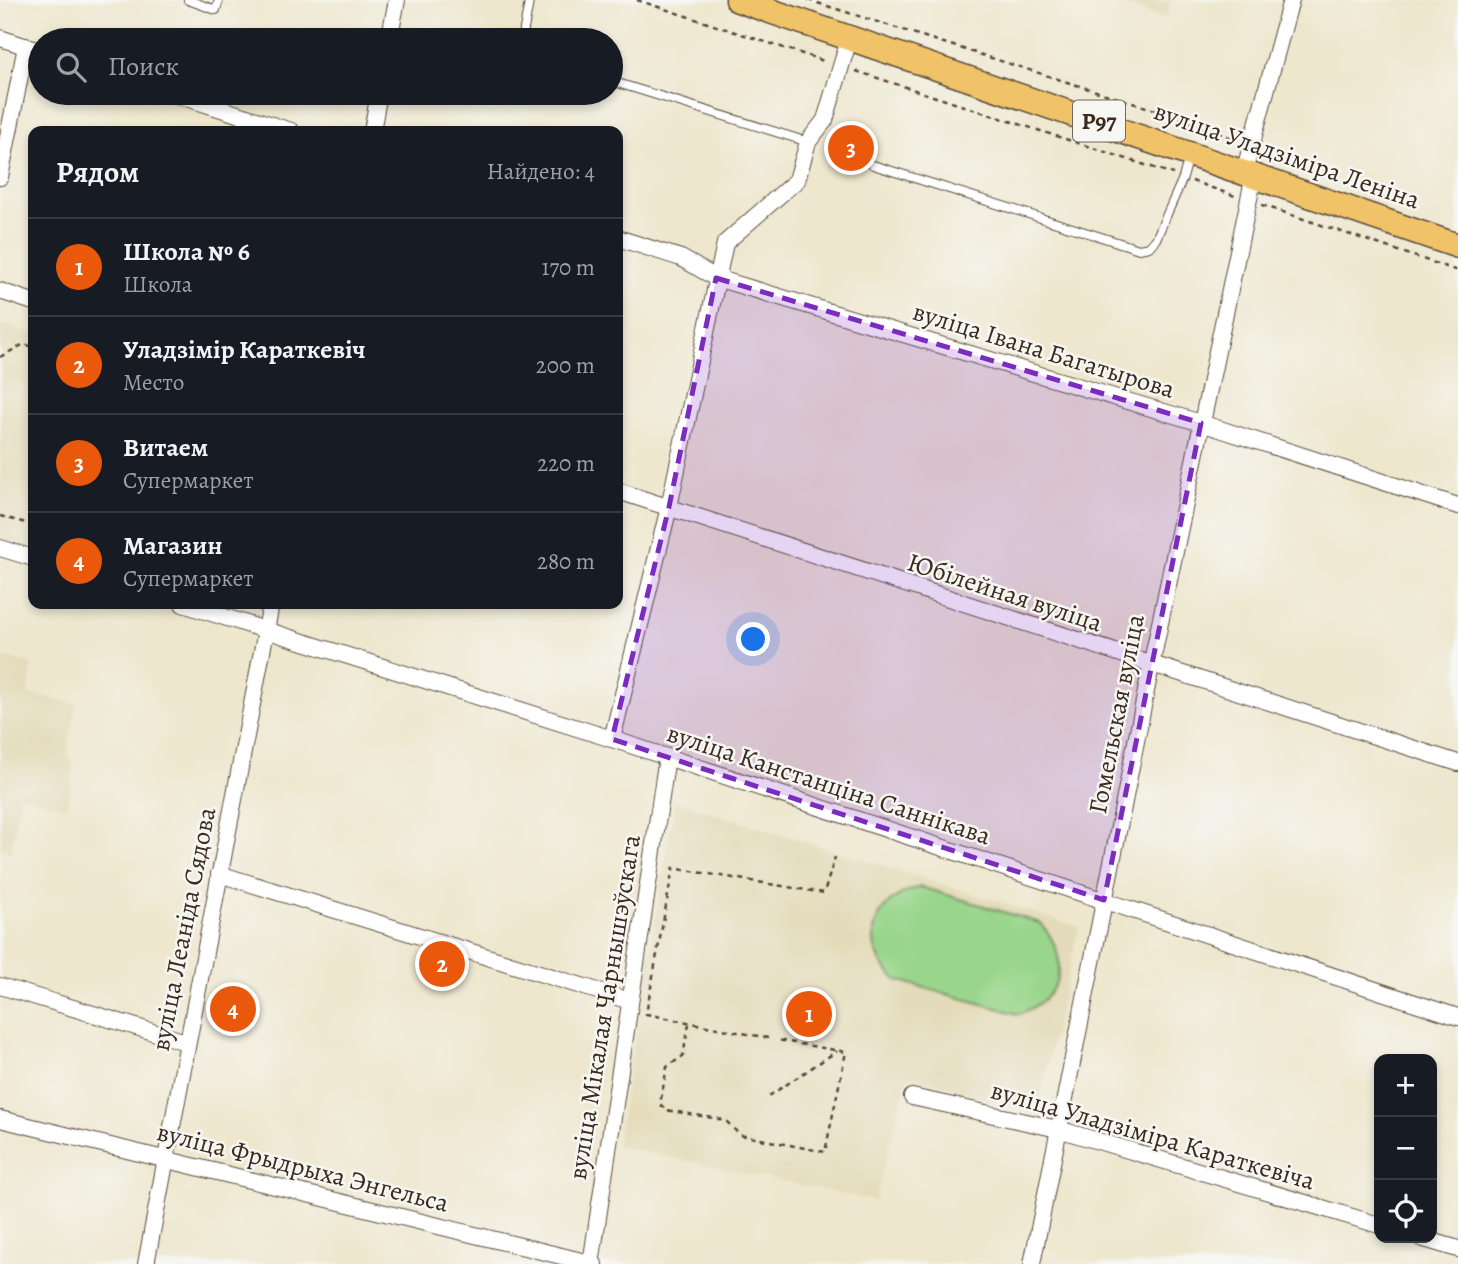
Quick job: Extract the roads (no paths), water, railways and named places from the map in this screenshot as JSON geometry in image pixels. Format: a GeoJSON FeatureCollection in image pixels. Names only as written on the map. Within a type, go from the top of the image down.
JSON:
{"type":"FeatureCollection","features":[{"type":"Feature","properties":{"kind":"main road","name":"вуліца Уладзіміра Леніна"},"geometry":{"type":"LineString","coordinates":[[738,0],[768,4],[850,36],[1458,246]]}},
{"type":"Feature","properties":{"kind":"street"},"geometry":{"type":"LineString","coordinates":[[391,28],[397,0]]}},
{"type":"Feature","properties":{"kind":"street","name":"Гомельская вуліца"},"geometry":{"type":"LineString","coordinates":[[1032,1264],[1151,666],[1248,201],[1251,146],[1291,0]]}},
{"type":"Feature","properties":{"kind":"street"},"geometry":{"type":"LineString","coordinates":[[612,739],[669,508],[725,243],[797,180],[808,142],[825,120],[850,36]]}},
{"type":"Feature","properties":{"kind":"street"},"geometry":{"type":"LineString","coordinates":[[0,38],[28,46]]}},
{"type":"Feature","properties":{"kind":"street"},"geometry":{"type":"LineString","coordinates":[[0,177],[28,68]]}},
{"type":"Feature","properties":{"kind":"street"},"geometry":{"type":"LineString","coordinates":[[209,105],[275,126]]}},
{"type":"Feature","properties":{"kind":"street"},"geometry":{"type":"LineString","coordinates":[[373,126],[377,105]]}},
{"type":"Feature","properties":{"kind":"street","name":"вуліца Івана Багатырова"},"geometry":{"type":"LineString","coordinates":[[623,240],[681,258],[716,278],[1201,423],[1458,506]]}},
{"type":"Feature","properties":{"kind":"street"},"geometry":{"type":"LineString","coordinates":[[0,291],[28,300]]}},
{"type":"Feature","properties":{"kind":"street","name":"Юбілейная вуліца"},"geometry":{"type":"LineString","coordinates":[[623,493],[1151,666],[1458,763]]}},
{"type":"Feature","properties":{"kind":"street"},"geometry":{"type":"LineString","coordinates":[[0,548],[28,556]]}},
{"type":"Feature","properties":{"kind":"street","name":"вуліца Канстанціна Саннікава"},"geometry":{"type":"LineString","coordinates":[[200,609],[612,739],[1458,1017]]}},
{"type":"Feature","properties":{"kind":"street","name":"вуліца Леаніда Сядова"},"geometry":{"type":"LineString","coordinates":[[146,1264],[270,609]]}},
{"type":"Feature","properties":{"kind":"street","name":"вуліца Мікалая Чарнышэўскага"},"geometry":{"type":"LineString","coordinates":[[592,1264],[667,757]]}},
{"type":"Feature","properties":{"kind":"street"},"geometry":{"type":"LineString","coordinates":[[219,874],[629,1001]]}},
{"type":"Feature","properties":{"kind":"street"},"geometry":{"type":"LineString","coordinates":[[0,986],[186,1042]]}},
{"type":"Feature","properties":{"kind":"street","name":"вуліца Уладзіміра Караткевіча"},"geometry":{"type":"LineString","coordinates":[[912,1097],[1058,1129],[1374,1224]]}},
{"type":"Feature","properties":{"kind":"street","name":"вуліца Фрыдрыха Энгельса"},"geometry":{"type":"LineString","coordinates":[[0,1119],[592,1264]]}},
{"type":"Feature","properties":{"kind":"street"},"geometry":{"type":"LineString","coordinates":[[1437,1243],[1458,1249]]}},
{"type":"Feature","properties":{"kind":"lane"},"geometry":{"type":"LineString","coordinates":[[188,0],[216,10],[219,0]]}},
{"type":"Feature","properties":{"kind":"lane"},"geometry":{"type":"LineString","coordinates":[[524,28],[529,2]]}},
{"type":"Feature","properties":{"kind":"lane"},"geometry":{"type":"LineString","coordinates":[[623,84],[808,142]]}},
{"type":"Feature","properties":{"kind":"lane"},"geometry":{"type":"LineString","coordinates":[[873,165],[1139,249],[1149,247],[1156,239],[1183,178],[1190,153]]}},
{"type":"Feature","properties":{"kind":"place","name":"Витаем"},"geometry":{"type":"Point","coordinates":[851,148]}},
{"type":"Feature","properties":{"kind":"place","name":"Уладзімір Караткевіч"},"geometry":{"type":"Point","coordinates":[442,964]}},
{"type":"Feature","properties":{"kind":"place","name":"Магазин"},"geometry":{"type":"Point","coordinates":[233,1009]}},
{"type":"Feature","properties":{"kind":"place","name":"Школа № 6"},"geometry":{"type":"Point","coordinates":[809,1014]}}]}
